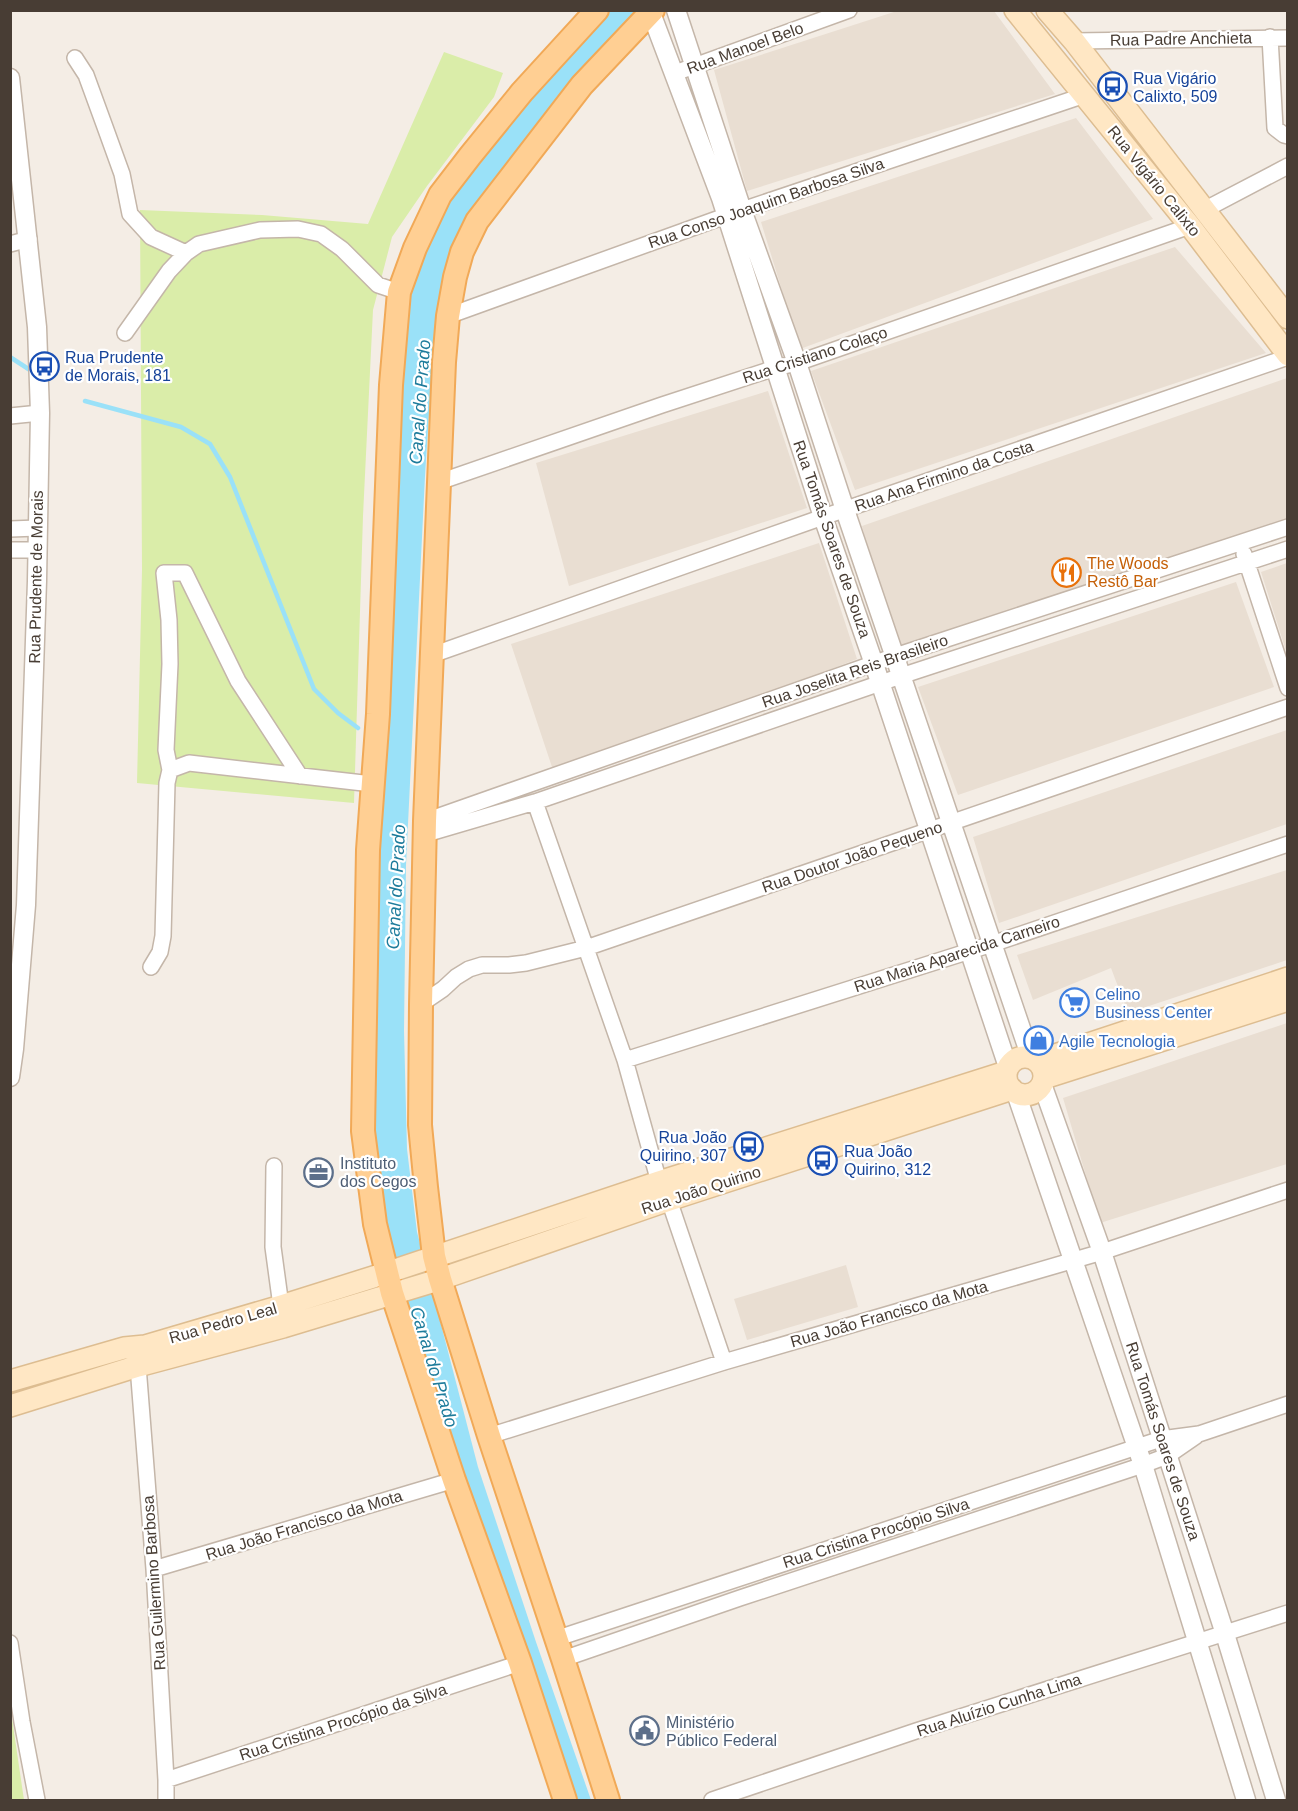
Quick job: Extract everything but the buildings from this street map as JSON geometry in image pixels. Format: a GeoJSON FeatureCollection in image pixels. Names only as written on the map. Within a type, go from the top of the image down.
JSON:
{"type":"FeatureCollection","features":[{"type":"Feature","properties":{"kind":"main road","name":"Rua Vigário Calixto"},"geometry":{"type":"LineString","coordinates":[[1015,10],[1190,226],[1287,356]]}},
{"type":"Feature","properties":{"kind":"main road","name":"Rua Vigário Calixto"},"geometry":{"type":"LineString","coordinates":[[1047,10],[1074,41],[1204,210],[1284,307]]}},
{"type":"Feature","properties":{"kind":"main road"},"geometry":{"type":"LineString","coordinates":[[565,1800],[520,1663],[454,1480],[392,1282],[375,1224],[363,1131],[368,862],[378,714],[391,385],[399,292],[415,248],[440,195],[522,92],[595,11]]}},
{"type":"Feature","properties":{"kind":"main road"},"geometry":{"type":"LineString","coordinates":[[608,1800],[431,1258],[420,1125],[421,1005],[444,362],[454,277],[462,252],[477,220],[582,85],[652,12]]}},
{"type":"Feature","properties":{"kind":"main road"},"geometry":{"type":"LineString","coordinates":[[1039,1070],[1287,978]]}},
{"type":"Feature","properties":{"kind":"main road"},"geometry":{"type":"LineString","coordinates":[[1039,1070],[1034,1093],[1028,1095],[1011,1080],[1018,1058],[1039,1070],[1287,1000]]}},
{"type":"Feature","properties":{"kind":"main road","name":"Rua João Quirino"},"geometry":{"type":"LineString","coordinates":[[392,1282],[437,1280],[1011,1080]]}},
{"type":"Feature","properties":{"kind":"main road","name":"Rua João Quirino"},"geometry":{"type":"LineString","coordinates":[[431,1258],[659,1182],[1011,1080]]}},
{"type":"Feature","properties":{"kind":"main road","name":"Rua Pedro Leal"},"geometry":{"type":"LineString","coordinates":[[10,1406],[138,1366],[283,1327],[392,1282],[431,1258]]}},
{"type":"Feature","properties":{"kind":"main road","name":"Rua Pedro Leal"},"geometry":{"type":"LineString","coordinates":[[10,1381],[124,1348],[145,1346],[281,1306],[392,1282]]}},
{"type":"Feature","properties":{"kind":"street","name":"Rua Tomás Soares de Souza"},"geometry":{"type":"LineString","coordinates":[[676,10],[695,66],[775,368],[823,517],[970,950],[1011,1080],[1143,1465],[1246,1800]]}},
{"type":"Feature","properties":{"kind":"street","name":"Rua Manoel Belo"},"geometry":{"type":"LineString","coordinates":[[675,73],[849,10]]}},
{"type":"Feature","properties":{"kind":"street","name":"Rua Tomás Soares de Souza"},"geometry":{"type":"LineString","coordinates":[[652,12],[722,198],[734,213],[797,363],[992,944],[1039,1070],[1102,1252],[1276,1800]]}},
{"type":"Feature","properties":{"kind":"street"},"geometry":{"type":"LineString","coordinates":[[1270,38],[1275,128],[1287,136]]}},
{"type":"Feature","properties":{"kind":"street","name":"Rua Padre Anchieta"},"geometry":{"type":"LineString","coordinates":[[1074,41],[1287,38]]}},
{"type":"Feature","properties":{"kind":"street"},"geometry":{"type":"LineString","coordinates":[[75,58],[86,75],[122,174],[130,214],[151,237],[186,253]]}},
{"type":"Feature","properties":{"kind":"street","name":"Rua Prudente de Morais"},"geometry":{"type":"LineString","coordinates":[[10,78],[37,327],[40,413],[27,905],[10,1077]]}},
{"type":"Feature","properties":{"kind":"street","name":"Rua Conso Joaquim Barbosa Silva"},"geometry":{"type":"LineString","coordinates":[[448,316],[734,213],[1085,95]]}},
{"type":"Feature","properties":{"kind":"street"},"geometry":{"type":"LineString","coordinates":[[1204,210],[1287,166]]}},
{"type":"Feature","properties":{"kind":"street","name":"Rua Cristiano Colaço"},"geometry":{"type":"LineString","coordinates":[[439,482],[775,368],[797,363],[1190,226]]}},
{"type":"Feature","properties":{"kind":"street"},"geometry":{"type":"LineString","coordinates":[[125,333],[170,271],[186,253],[199,244],[260,230],[297,229],[321,234],[342,249],[378,285],[399,292]]}},
{"type":"Feature","properties":{"kind":"street"},"geometry":{"type":"LineString","coordinates":[[10,244],[28,239]]}},
{"type":"Feature","properties":{"kind":"street","name":"Rua Ana Firmino da Costa"},"geometry":{"type":"LineString","coordinates":[[432,655],[1287,356]]}},
{"type":"Feature","properties":{"kind":"street"},"geometry":{"type":"LineString","coordinates":[[10,416],[40,413]]}},
{"type":"Feature","properties":{"kind":"street","name":"Rua Joselita Reis Brasileiro"},"geometry":{"type":"LineString","coordinates":[[426,828],[874,664],[1287,527]]}},
{"type":"Feature","properties":{"kind":"street"},"geometry":{"type":"LineString","coordinates":[[10,529],[38,528]]}},
{"type":"Feature","properties":{"kind":"street"},"geometry":{"type":"LineString","coordinates":[[1239,544],[1287,688]]}},
{"type":"Feature","properties":{"kind":"street","name":"Rua Joselita Reis Brasileiro"},"geometry":{"type":"LineString","coordinates":[[426,828],[535,801],[901,676],[1287,549]]}},
{"type":"Feature","properties":{"kind":"street"},"geometry":{"type":"LineString","coordinates":[[10,550],[37,550]]}},
{"type":"Feature","properties":{"kind":"street"},"geometry":{"type":"LineString","coordinates":[[151,967],[160,952],[163,936],[166,783],[170,770],[166,750],[170,664],[164,573],[184,573],[238,681],[300,776]]}},
{"type":"Feature","properties":{"kind":"street","name":"Rua Doutor João Pequeno"},"geometry":{"type":"LineString","coordinates":[[421,1005],[469,969],[482,965],[526,963],[585,948],[1287,707]]}},
{"type":"Feature","properties":{"kind":"street"},"geometry":{"type":"LineString","coordinates":[[170,770],[189,763],[372,784]]}},
{"type":"Feature","properties":{"kind":"street"},"geometry":{"type":"LineString","coordinates":[[535,801],[625,1060],[659,1182]]}},
{"type":"Feature","properties":{"kind":"street","name":"Rua Maria Aparecida Carneiro"},"geometry":{"type":"LineString","coordinates":[[625,1060],[992,944],[1287,844]]}},
{"type":"Feature","properties":{"kind":"street"},"geometry":{"type":"LineString","coordinates":[[274,1166],[273,1247],[281,1306]]}},
{"type":"Feature","properties":{"kind":"street","name":"Rua João Francisco da Mota"},"geometry":{"type":"LineString","coordinates":[[489,1436],[724,1362],[1102,1252],[1287,1190]]}},
{"type":"Feature","properties":{"kind":"street"},"geometry":{"type":"LineString","coordinates":[[669,1200],[724,1362]]}},
{"type":"Feature","properties":{"kind":"street","name":"Rua Guilermino Barbosa"},"geometry":{"type":"LineString","coordinates":[[138,1366],[154,1569],[166,1800]]}},
{"type":"Feature","properties":{"kind":"street","name":"Rua Cristina Procópio Silva"},"geometry":{"type":"LineString","coordinates":[[559,1649],[740,1598],[1143,1465],[1164,1448],[1287,1404]]}},
{"type":"Feature","properties":{"kind":"street","name":"Rua Cristina Procópio Silva"},"geometry":{"type":"LineString","coordinates":[[559,1649],[735,1580],[1137,1447],[1164,1448]]}},
{"type":"Feature","properties":{"kind":"street","name":"Rua João Francisco da Mota"},"geometry":{"type":"LineString","coordinates":[[154,1569],[454,1480]]}},
{"type":"Feature","properties":{"kind":"street"},"geometry":{"type":"LineString","coordinates":[[912,1522],[919,1539]]}},
{"type":"Feature","properties":{"kind":"street"},"geometry":{"type":"LineString","coordinates":[[735,1580],[740,1598]]}},
{"type":"Feature","properties":{"kind":"street","name":"Rua Aluízio Cunha Lima"},"geometry":{"type":"LineString","coordinates":[[712,1800],[916,1731],[1287,1613]]}},
{"type":"Feature","properties":{"kind":"street"},"geometry":{"type":"LineString","coordinates":[[10,1643],[37,1800]]}},
{"type":"Feature","properties":{"kind":"street","name":"Rua Cristina Procópio da Silva"},"geometry":{"type":"LineString","coordinates":[[166,1780],[520,1663]]}},
{"type":"Feature","properties":{"kind":"shaded area"},"geometry":{"type":"Polygon","coordinates":[[[897,11],[994,11],[1055,94],[747,191],[714,70],[897,11]]]}},
{"type":"Feature","properties":{"kind":"shaded area"},"geometry":{"type":"Polygon","coordinates":[[[1076,118],[1153,219],[800,349],[761,222],[1076,118]]]}},
{"type":"Feature","properties":{"kind":"shaded area"},"geometry":{"type":"Polygon","coordinates":[[[1175,247],[1266,353],[855,490],[811,371],[1175,247]]]}},
{"type":"Feature","properties":{"kind":"shaded area"},"geometry":{"type":"Polygon","coordinates":[[[1287,378],[1287,520],[895,656],[862,526],[1287,378]]]}},
{"type":"Feature","properties":{"kind":"shaded area"},"geometry":{"type":"Polygon","coordinates":[[[768,391],[807,508],[569,586],[536,463],[768,391]]]}},
{"type":"Feature","properties":{"kind":"shaded area"},"geometry":{"type":"Polygon","coordinates":[[[819,543],[857,659],[555,776],[511,644],[819,543]]]}},
{"type":"Feature","properties":{"kind":"shaded area"},"geometry":{"type":"Polygon","coordinates":[[[1288,563],[1287,654],[1261,572],[1288,563]]]}},
{"type":"Feature","properties":{"kind":"shaded area"},"geometry":{"type":"Polygon","coordinates":[[[1236,582],[1274,687],[958,795],[918,687],[1236,582]]]}},
{"type":"Feature","properties":{"kind":"shaded area"},"geometry":{"type":"Polygon","coordinates":[[[1287,730],[1287,824],[999,923],[973,837],[1287,730]]]}},
{"type":"Feature","properties":{"kind":"shaded area"},"geometry":{"type":"Polygon","coordinates":[[[1287,870],[1287,960],[1128,1013],[1111,968],[1033,1000],[1017,955],[1287,870]]]}},
{"type":"Feature","properties":{"kind":"shaded area"},"geometry":{"type":"Polygon","coordinates":[[[1287,1023],[1287,1164],[1100,1223],[1063,1098],[1287,1023]]]}},
{"type":"Feature","properties":{"kind":"shaded area"},"geometry":{"type":"Polygon","coordinates":[[[846,1265],[858,1307],[747,1340],[734,1299],[846,1265]]]}},
{"type":"Feature","properties":{"kind":"green space"},"geometry":{"type":"Polygon","coordinates":[[[444,52],[503,73],[494,97],[392,237],[373,310],[363,516],[354,803],[137,783],[142,570],[140,210],[262,215],[368,224],[444,52]]]}},
{"type":"Feature","properties":{"kind":"green space"},"geometry":{"type":"Polygon","coordinates":[[[10,1705],[24,1800],[11,1800],[10,1705]]]}},
{"type":"Feature","properties":{"kind":"water","name":"Canal do Prado"},"geometry":{"type":"Polygon","coordinates":[[[610,11],[644,11],[466,232],[443,281],[434,335],[425,476],[406,865],[404,1031],[407,1149],[417,1232],[478,1467],[591,1800],[571,1800],[382,1231],[373,1158],[376,811],[407,287],[437,216],[497,133],[610,11]]]}},
{"type":"Feature","properties":{"kind":"waterway"},"geometry":{"type":"LineString","coordinates":[[10,357],[33,372]]}},
{"type":"Feature","properties":{"kind":"waterway"},"geometry":{"type":"LineString","coordinates":[[85,401],[181,427],[210,444],[230,477],[314,689],[338,713],[358,728]]}},
{"type":"Feature","properties":{"kind":"place","name":"Rua Vigário Calixto, 509"},"geometry":{"type":"Point","coordinates":[1112,87]}},
{"type":"Feature","properties":{"kind":"place","name":"Rua Prudente de Morais, 181"},"geometry":{"type":"Point","coordinates":[44,366]}},
{"type":"Feature","properties":{"kind":"place","name":"The Woods Restô Bar"},"geometry":{"type":"Point","coordinates":[1066,572]}},
{"type":"Feature","properties":{"kind":"place","name":"Celino Business Center"},"geometry":{"type":"Point","coordinates":[1074,1003]}},
{"type":"Feature","properties":{"kind":"place","name":"Agile Tecnologia"},"geometry":{"type":"Point","coordinates":[1038,1041]}},
{"type":"Feature","properties":{"kind":"place","name":"Rua João Quirino, 307"},"geometry":{"type":"Point","coordinates":[748,1146]}},
{"type":"Feature","properties":{"kind":"place","name":"Rua João Quirino, 312"},"geometry":{"type":"Point","coordinates":[823,1160]}},
{"type":"Feature","properties":{"kind":"place","name":"Instituto dos Cegos"},"geometry":{"type":"Point","coordinates":[319,1172]}},
{"type":"Feature","properties":{"kind":"place","name":"Ministério Público Federal"},"geometry":{"type":"Point","coordinates":[645,1731]}}]}
